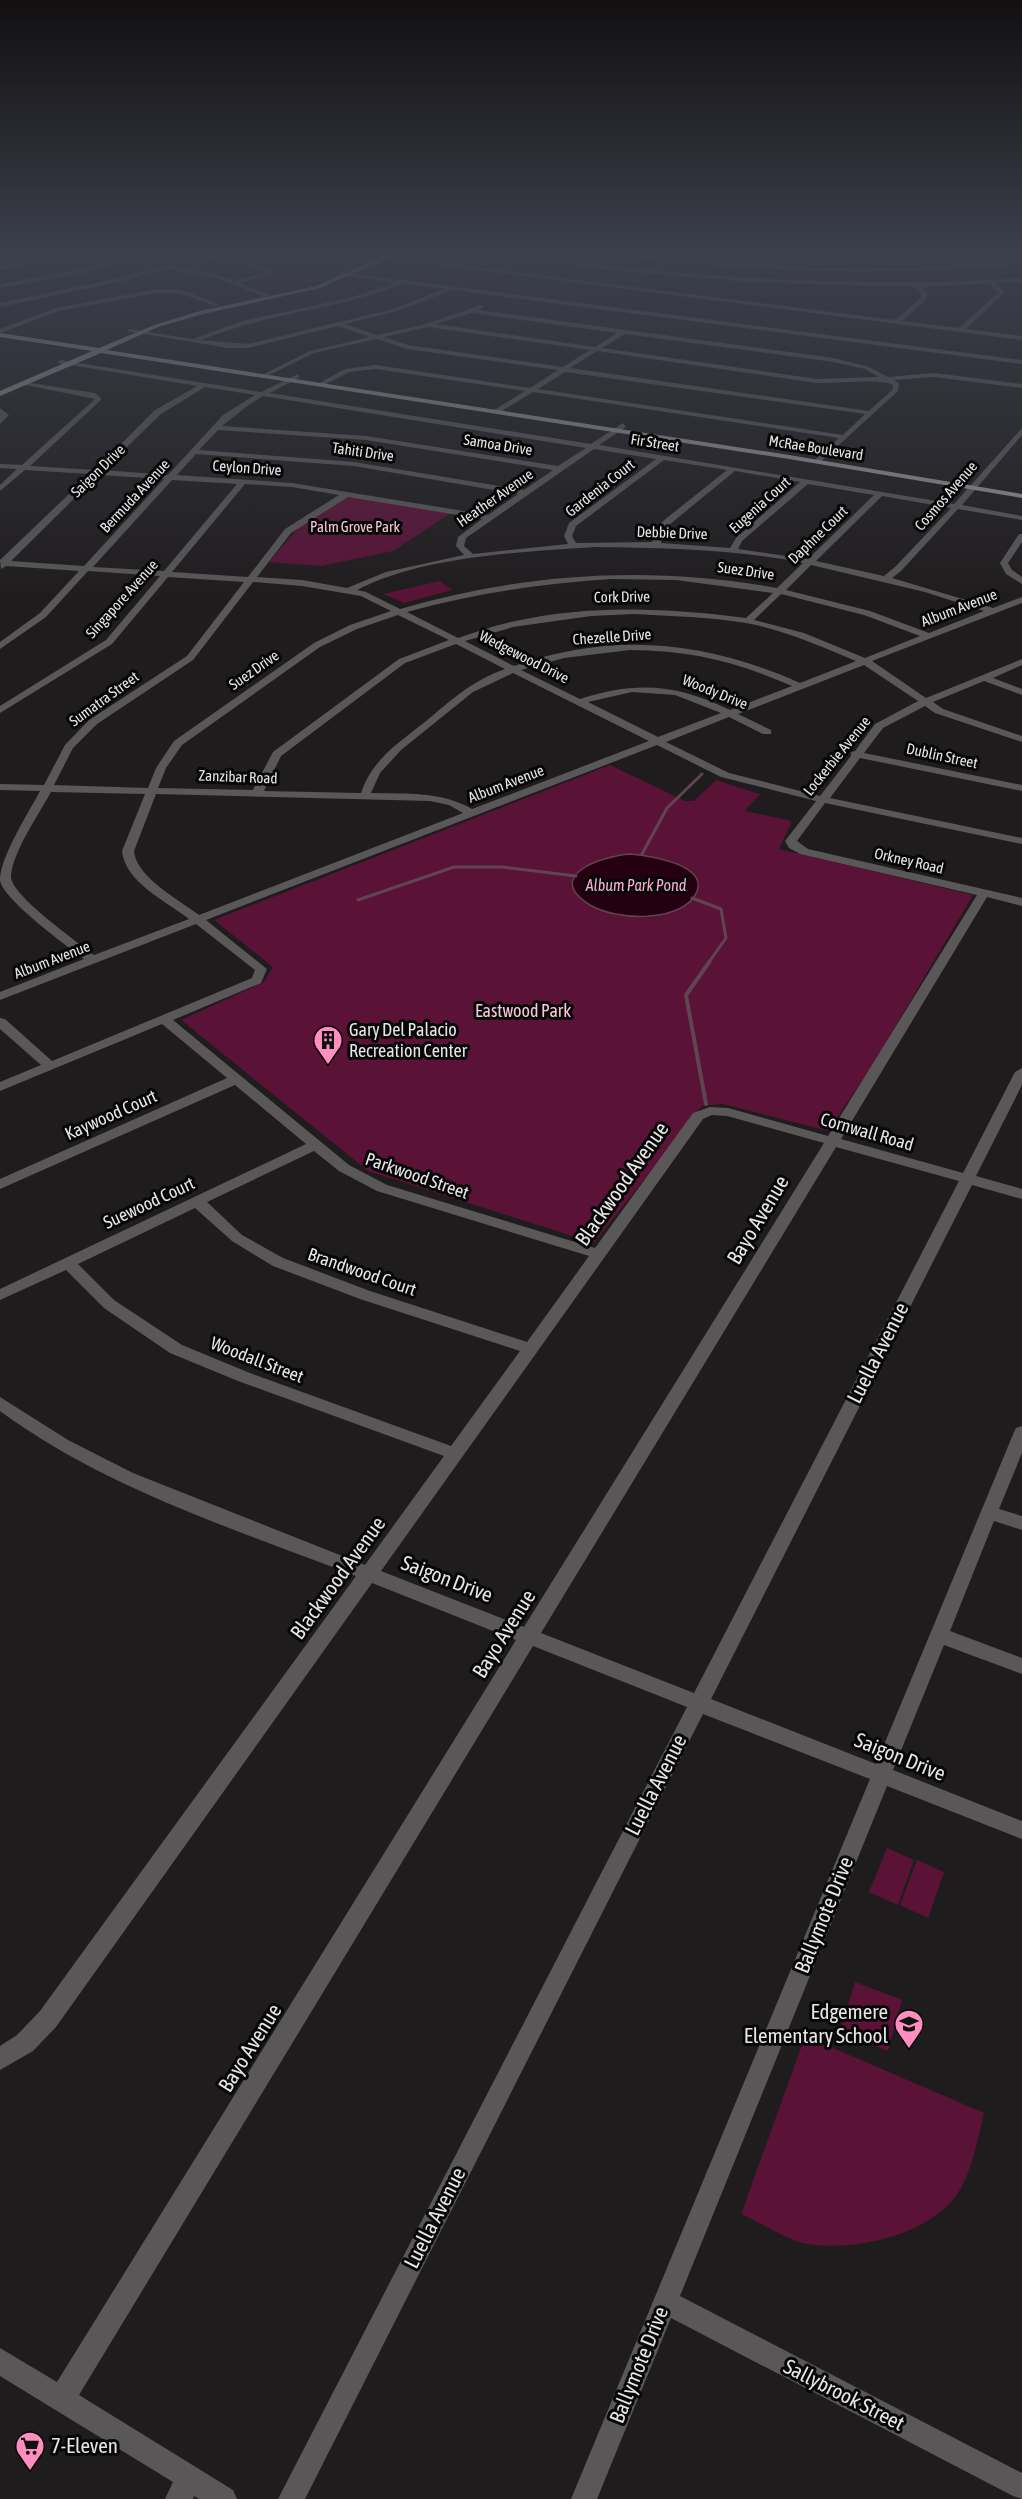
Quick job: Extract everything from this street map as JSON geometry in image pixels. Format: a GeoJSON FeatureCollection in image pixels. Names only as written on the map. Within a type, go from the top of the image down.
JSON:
{"type":"FeatureCollection","features":[{"type":"Feature","properties":{"kind":"main road"},"geometry":{"type":"LineString","coordinates":[[0,388],[45,369]]}},
{"type":"Feature","properties":{"kind":"main road"},"geometry":{"type":"LineString","coordinates":[[0,394],[59,369]]}},
{"type":"Feature","properties":{"kind":"main road","name":"McRae Boulevard"},"geometry":{"type":"LineString","coordinates":[[220,369],[263,376],[328,380],[501,410]]}},
{"type":"Feature","properties":{"kind":"main road","name":"McRae Boulevard"},"geometry":{"type":"LineString","coordinates":[[249,369],[320,385],[501,410],[975,485],[1022,490]]}},
{"type":"Feature","properties":{"kind":"main road","name":"McRae Boulevard"},"geometry":{"type":"LineString","coordinates":[[975,485],[1022,496]]}},
{"type":"Feature","properties":{"kind":"street","name":"Fir Street"},"geometry":{"type":"LineString","coordinates":[[99,369],[806,480],[1022,518]]}},
{"type":"Feature","properties":{"kind":"street"},"geometry":{"type":"LineString","coordinates":[[263,376],[278,369]]}},
{"type":"Feature","properties":{"kind":"street"},"geometry":{"type":"LineString","coordinates":[[320,385],[347,370],[358,369]]}},
{"type":"Feature","properties":{"kind":"street"},"geometry":{"type":"LineString","coordinates":[[381,369],[845,437]]}},
{"type":"Feature","properties":{"kind":"street"},"geometry":{"type":"LineString","coordinates":[[555,369],[870,413]]}},
{"type":"Feature","properties":{"kind":"street"},"geometry":{"type":"LineString","coordinates":[[728,369],[817,381],[933,375],[1022,386]]}},
{"type":"Feature","properties":{"kind":"street"},"geometry":{"type":"LineString","coordinates":[[821,459],[897,388],[896,384],[868,369]]}},
{"type":"Feature","properties":{"kind":"street"},"geometry":{"type":"LineString","coordinates":[[501,410],[564,370]]}},
{"type":"Feature","properties":{"kind":"street","name":"Bermuda Avenue"},"geometry":{"type":"LineString","coordinates":[[0,646],[43,615],[232,412],[294,378]]}},
{"type":"Feature","properties":{"kind":"street"},"geometry":{"type":"LineString","coordinates":[[0,489],[99,399],[95,395],[24,384]]}},
{"type":"Feature","properties":{"kind":"street","name":"Saigon Drive"},"geometry":{"type":"LineString","coordinates":[[1,564],[158,412],[203,385]]}},
{"type":"Feature","properties":{"kind":"street"},"geometry":{"type":"LineString","coordinates":[[0,410],[5,415],[0,422]]}},
{"type":"Feature","properties":{"kind":"street","name":"Samoa Drive"},"geometry":{"type":"LineString","coordinates":[[216,428],[366,438],[560,469]]}},
{"type":"Feature","properties":{"kind":"street","name":"Heather Avenue"},"geometry":{"type":"LineString","coordinates":[[471,557],[460,546],[460,540],[620,428]]}},
{"type":"Feature","properties":{"kind":"street","name":"Cosmos Avenue"},"geometry":{"type":"LineString","coordinates":[[887,577],[906,561],[957,507],[1022,429]]}},
{"type":"Feature","properties":{"kind":"street","name":"Tahiti Drive"},"geometry":{"type":"LineString","coordinates":[[194,452],[342,462],[525,493]]}},
{"type":"Feature","properties":{"kind":"street","name":"Gardenia Court"},"geometry":{"type":"LineString","coordinates":[[573,546],[568,536],[572,525],[662,458]]}},
{"type":"Feature","properties":{"kind":"street","name":"Ceylon Drive"},"geometry":{"type":"LineString","coordinates":[[0,466],[244,481],[348,493],[489,518]]}},
{"type":"Feature","properties":{"kind":"street"},"geometry":{"type":"LineString","coordinates":[[656,546],[659,530],[666,523],[733,469]]}},
{"type":"Feature","properties":{"kind":"street","name":"Eugenia Court"},"geometry":{"type":"LineString","coordinates":[[733,550],[739,540],[806,480]]}},
{"type":"Feature","properties":{"kind":"street","name":"Singapore Avenue"},"geometry":{"type":"LineString","coordinates":[[0,710],[109,642],[244,481]]}},
{"type":"Feature","properties":{"kind":"street","name":"Sumatra Street"},"geometry":{"type":"LineString","coordinates":[[92,960],[19,900],[7,885],[4,877],[11,856],[47,788],[77,736],[190,658],[288,531],[348,493]]}},
{"type":"Feature","properties":{"kind":"street","name":"Daphne Court"},"geometry":{"type":"LineString","coordinates":[[748,621],[881,493]]}},
{"type":"Feature","properties":{"kind":"street"},"geometry":{"type":"LineString","coordinates":[[1022,536],[1004,562],[1009,572],[1022,581]]}},
{"type":"Feature","properties":{"kind":"street","name":"Debbie Drive"},"geometry":{"type":"LineString","coordinates":[[349,591],[378,576],[471,557],[573,546],[656,546],[733,550],[811,561],[887,577],[992,611]]}},
{"type":"Feature","properties":{"kind":"street","name":"Wedgewood Drive"},"geometry":{"type":"LineString","coordinates":[[1,564],[314,585],[369,596],[725,775],[1022,841]]}},
{"type":"Feature","properties":{"kind":"street","name":"Suez Drive"},"geometry":{"type":"LineString","coordinates":[[0,1087],[261,976],[261,969],[251,960],[137,874],[129,861],[132,839],[167,756],[187,735],[326,639],[349,628],[402,611],[492,588],[576,578],[685,579],[780,591],[843,605],[928,636]]}},
{"type":"Feature","properties":{"kind":"street","name":"Album Avenue"},"geometry":{"type":"LineString","coordinates":[[0,996],[1022,600]]}},
{"type":"Feature","properties":{"kind":"street","name":"Cork Drive"},"geometry":{"type":"LineString","coordinates":[[256,793],[273,758],[299,736],[402,661],[458,640],[529,620],[591,613],[675,612],[748,621],[817,640],[865,661],[924,702],[962,719],[1022,739]]}},
{"type":"Feature","properties":{"kind":"street","name":"Chezelle Drive"},"geometry":{"type":"LineString","coordinates":[[365,796],[369,779],[381,762],[474,687],[516,670],[586,652],[663,649],[728,658],[800,686]]}},
{"type":"Feature","properties":{"kind":"street","name":"Lockerbie Avenue"},"geometry":{"type":"LineString","coordinates":[[792,844],[792,838],[821,798],[879,726],[924,702],[1022,662]]}},
{"type":"Feature","properties":{"kind":"street"},"geometry":{"type":"LineString","coordinates":[[985,678],[1022,692]]}},
{"type":"Feature","properties":{"kind":"street","name":"Woody Drive"},"geometry":{"type":"LineString","coordinates":[[579,702],[619,690],[649,688],[688,695],[767,732]]}},
{"type":"Feature","properties":{"kind":"street","name":"Dublin Street"},"geometry":{"type":"LineString","coordinates":[[855,754],[1022,788]]}},
{"type":"Feature","properties":{"kind":"street","name":"Zanzibar Road"},"geometry":{"type":"LineString","coordinates":[[0,787],[440,799],[452,802],[472,814]]}},
{"type":"Feature","properties":{"kind":"street","name":"Orkney Road"},"geometry":{"type":"LineString","coordinates":[[792,844],[804,852],[1022,902]]}},
{"type":"Feature","properties":{"kind":"street","name":"Bayo Avenue"},"geometry":{"type":"LineString","coordinates":[[62,2398],[984,893]]}},
{"type":"Feature","properties":{"kind":"street","name":"Parkwood Street"},"geometry":{"type":"LineString","coordinates":[[164,1019],[344,1168],[374,1185],[600,1254]]}},
{"type":"Feature","properties":{"kind":"street"},"geometry":{"type":"LineString","coordinates":[[0,1022],[50,1066]]}},
{"type":"Feature","properties":{"kind":"street","name":"Luella Avenue"},"geometry":{"type":"LineString","coordinates":[[291,2499],[1022,1072]]}},
{"type":"Feature","properties":{"kind":"street","name":"Kaywood Court"},"geometry":{"type":"LineString","coordinates":[[0,1184],[237,1079]]}},
{"type":"Feature","properties":{"kind":"street","name":"Cornwall Road"},"geometry":{"type":"LineString","coordinates":[[702,1114],[716,1111],[728,1112],[1022,1194]]}},
{"type":"Feature","properties":{"kind":"street","name":"Blackwood Avenue"},"geometry":{"type":"LineString","coordinates":[[0,2059],[25,2043],[48,2019],[694,1121],[702,1114]]}},
{"type":"Feature","properties":{"kind":"street","name":"Suewood Court"},"geometry":{"type":"LineString","coordinates":[[0,1295],[315,1145]]}},
{"type":"Feature","properties":{"kind":"street","name":"Brandwood Court"},"geometry":{"type":"LineString","coordinates":[[197,1202],[237,1238],[278,1262],[365,1295],[531,1348]]}},
{"type":"Feature","properties":{"kind":"street","name":"Woodall Street"},"geometry":{"type":"LineString","coordinates":[[68,1263],[110,1304],[176,1349],[244,1377],[455,1454]]}},
{"type":"Feature","properties":{"kind":"street","name":"Saigon Drive"},"geometry":{"type":"LineString","coordinates":[[0,1403],[46,1436],[114,1472],[1022,1830]]}},
{"type":"Feature","properties":{"kind":"street","name":"Ballymote Drive"},"geometry":{"type":"LineString","coordinates":[[584,2499],[1022,1432]]}},
{"type":"Feature","properties":{"kind":"street"},"geometry":{"type":"LineString","coordinates":[[989,1512],[1022,1523]]}},
{"type":"Feature","properties":{"kind":"street"},"geometry":{"type":"LineString","coordinates":[[939,1635],[1022,1666]]}},
{"type":"Feature","properties":{"kind":"street","name":"Sallybrook Street"},"geometry":{"type":"LineString","coordinates":[[665,2302],[1022,2487]]}},
{"type":"Feature","properties":{"kind":"street"},"geometry":{"type":"LineString","coordinates":[[0,2361],[62,2398],[184,2488],[224,2499]]}},
{"type":"Feature","properties":{"kind":"green space","name":"Palm Grove Park"},"geometry":{"type":"Polygon","coordinates":[[[350,496],[451,513],[393,551],[321,566],[269,562],[300,526],[350,496]]]}},
{"type":"Feature","properties":{"kind":"green space"},"geometry":{"type":"Polygon","coordinates":[[[440,581],[452,590],[404,603],[383,594],[440,581]]]}},
{"type":"Feature","properties":{"kind":"green space","name":"Eastwood Park"},"geometry":{"type":"Polygon","coordinates":[[[610,765],[685,801],[694,801],[716,780],[760,794],[745,811],[792,821],[779,849],[973,895],[872,1066],[828,1131],[723,1104],[702,1106],[594,1243],[368,1171],[181,1020],[264,982],[273,967],[214,920],[610,765]]]}},
{"type":"Feature","properties":{"kind":"green space"},"geometry":{"type":"Polygon","coordinates":[[[887,1848],[914,1860],[898,1905],[869,1892],[887,1848]]]}},
{"type":"Feature","properties":{"kind":"green space"},"geometry":{"type":"Polygon","coordinates":[[[917,1860],[944,1872],[928,1918],[900,1905],[917,1860]]]}},
{"type":"Feature","properties":{"kind":"green space"},"geometry":{"type":"Polygon","coordinates":[[[855,1982],[902,2000],[888,2051],[840,2032],[855,1982]]]}},
{"type":"Feature","properties":{"kind":"green space"},"geometry":{"type":"Polygon","coordinates":[[[817,2041],[984,2113],[973,2158],[963,2184],[952,2201],[917,2227],[873,2241],[828,2246],[791,2239],[741,2214],[802,2045],[817,2041]]]}},
{"type":"Feature","properties":{"kind":"water","name":"Album Park Pond"},"geometry":{"type":"Polygon","coordinates":[[[630,854],[664,860],[688,870],[696,877],[698,886],[694,897],[673,911],[659,915],[629,916],[601,910],[590,905],[577,894],[572,885],[575,876],[582,869],[593,863],[630,854]]]}},
{"type":"Feature","properties":{"kind":"waterway"},"geometry":{"type":"LineString","coordinates":[[642,854],[667,808],[702,774]]}},
{"type":"Feature","properties":{"kind":"waterway"},"geometry":{"type":"LineString","coordinates":[[358,900],[454,867],[502,867],[576,876]]}},
{"type":"Feature","properties":{"kind":"waterway"},"geometry":{"type":"LineString","coordinates":[[692,898],[721,909],[726,938],[709,962]]}},
{"type":"Feature","properties":{"kind":"waterway"},"geometry":{"type":"LineString","coordinates":[[706,1104],[686,995],[710,961]]}},
{"type":"Feature","properties":{"kind":"place","name":"Gary Del Palacio Recreation Center"},"geometry":{"type":"Point","coordinates":[328,1066]}},
{"type":"Feature","properties":{"kind":"place","name":"Edgemere Elementary School"},"geometry":{"type":"Point","coordinates":[909,2050]}},
{"type":"Feature","properties":{"kind":"place","name":"7-Eleven"},"geometry":{"type":"Point","coordinates":[30,2472]}}]}
